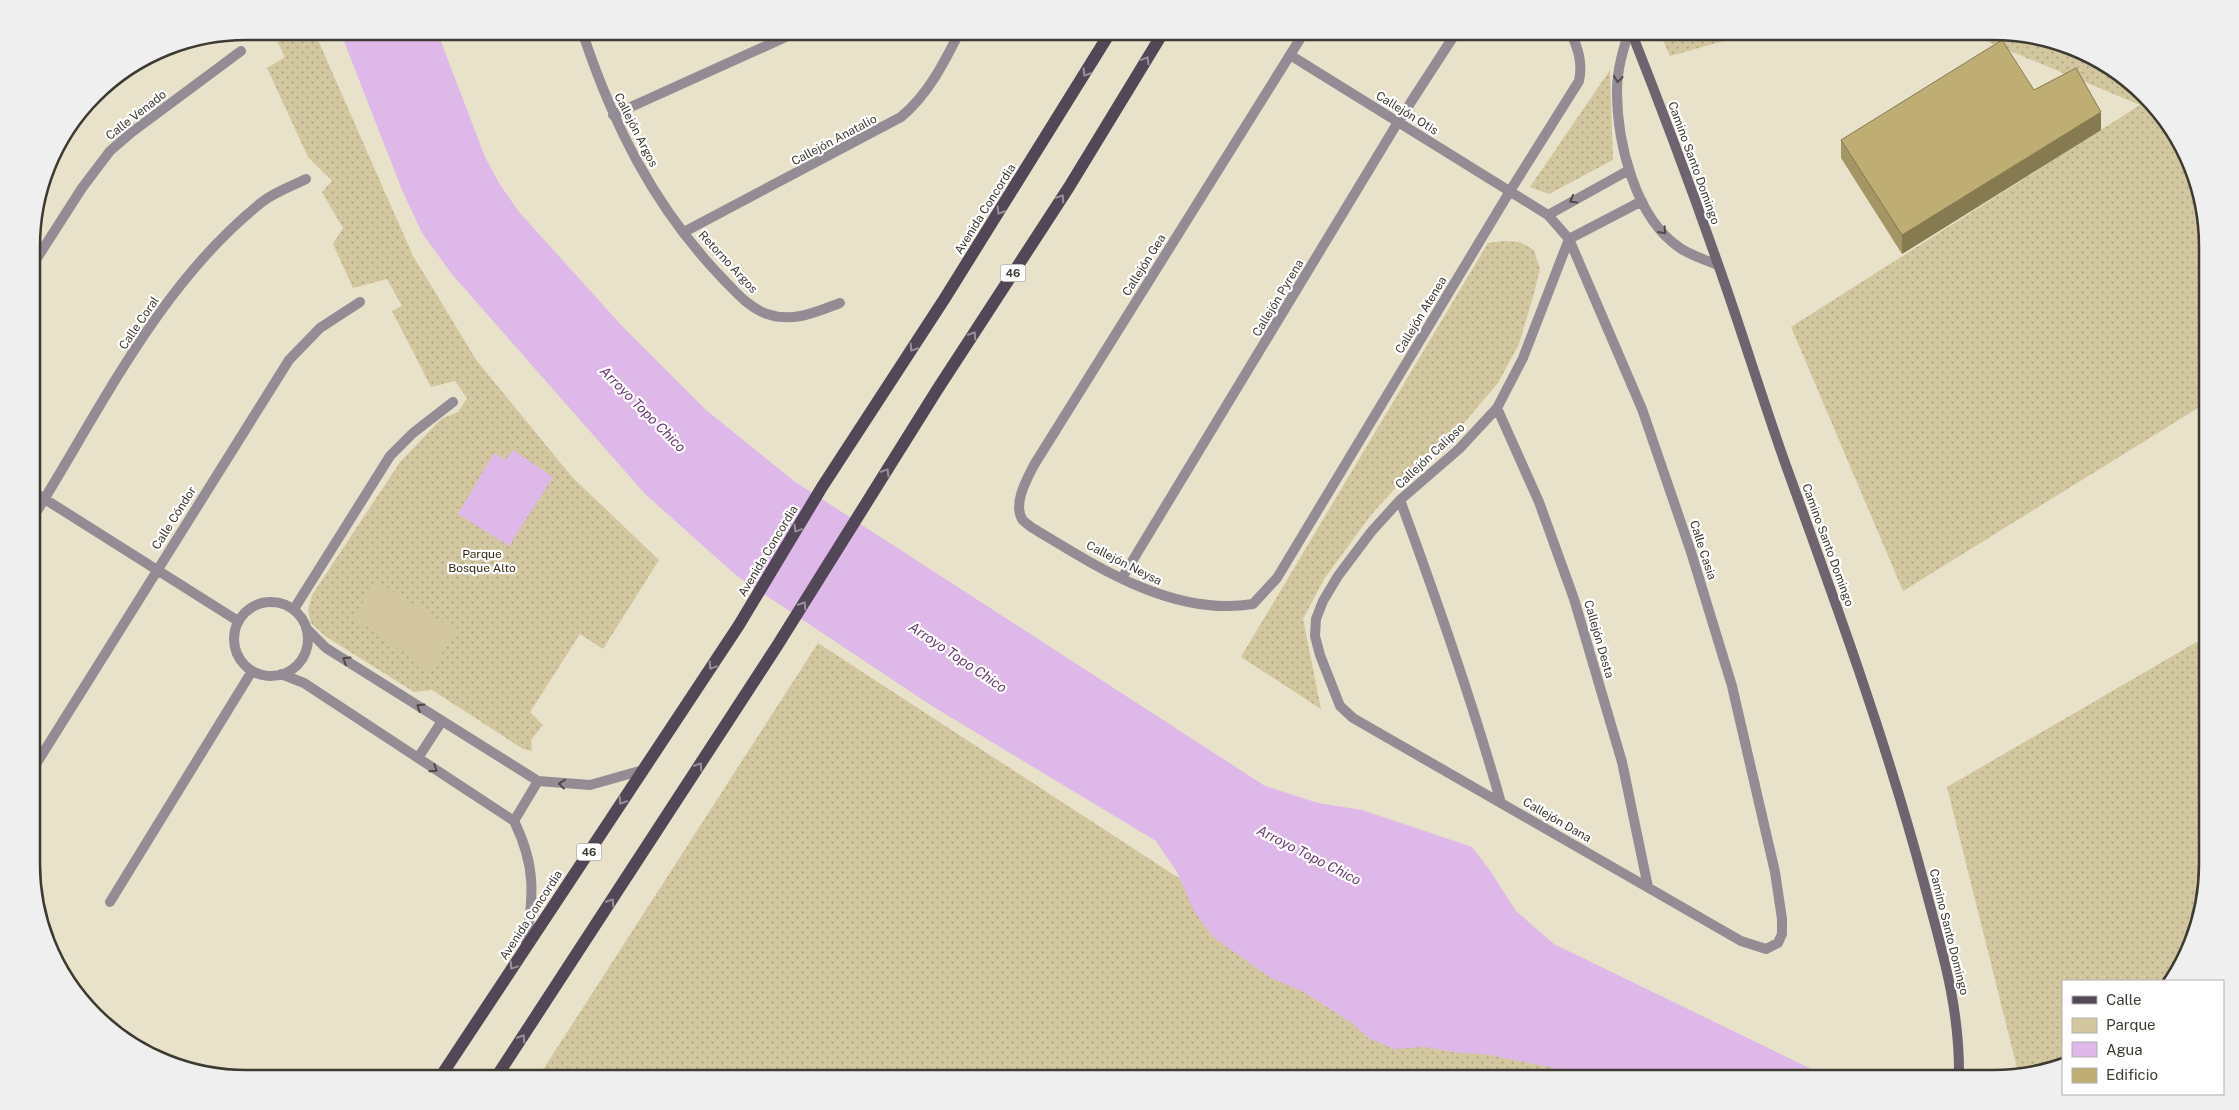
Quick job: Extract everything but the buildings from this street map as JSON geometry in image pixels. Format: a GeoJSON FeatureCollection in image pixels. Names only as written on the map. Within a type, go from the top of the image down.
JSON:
{"type":"FeatureCollection","features":[{"type":"Feature","properties":{"kind":"main road","name":"Avenida Concordia"},"geometry":{"type":"LineString","coordinates":[[445,1070],[739,625],[822,487],[945,298],[1105,40]]}},
{"type":"Feature","properties":{"kind":"main road","name":"46"},"geometry":{"type":"LineString","coordinates":[[501,1070],[778,646],[860,513],[1069,187],[1159,40]]}},
{"type":"Feature","properties":{"kind":"street","name":"Callejón Argos"},"geometry":{"type":"LineString","coordinates":[[585,40],[598,81],[613,115],[644,174],[684,232]]}},
{"type":"Feature","properties":{"kind":"street"},"geometry":{"type":"LineString","coordinates":[[613,115],[779,40]]}},
{"type":"Feature","properties":{"kind":"street","name":"Callejón Anatalio"},"geometry":{"type":"LineString","coordinates":[[684,232],[902,117],[920,98],[947,57],[956,40]]}},
{"type":"Feature","properties":{"kind":"street","name":"Callejón Gea"},"geometry":{"type":"LineString","coordinates":[[1022,518],[1020,504],[1023,486],[1034,464],[1300,40]]}},
{"type":"Feature","properties":{"kind":"street","name":"Callejón Pyrena"},"geometry":{"type":"LineString","coordinates":[[1122,578],[1398,122],[1451,40]]}},
{"type":"Feature","properties":{"kind":"street","name":"Callejón Atenea"},"geometry":{"type":"LineString","coordinates":[[1253,604],[1277,578],[1510,191],[1579,81],[1582,68],[1574,40]]}},
{"type":"Feature","properties":{"kind":"street"},"geometry":{"type":"LineString","coordinates":[[1627,40],[1621,60],[1617,90],[1620,133],[1629,170],[1642,201],[1655,222],[1679,248],[1718,265]]}},
{"type":"Feature","properties":{"kind":"street","name":"Camino Santo Domingo"},"geometry":{"type":"LineString","coordinates":[[1634,40],[1660,104],[1718,265],[1822,563],[1901,798],[1953,996],[1958,1030],[1958,1070]]}},
{"type":"Feature","properties":{"kind":"street","name":"Calle Venado"},"geometry":{"type":"LineString","coordinates":[[40,254],[82,188],[110,151],[132,132],[242,51]]}},
{"type":"Feature","properties":{"kind":"street","name":"Callejón Otis"},"geometry":{"type":"LineString","coordinates":[[1290,56],[1510,191]]}},
{"type":"Feature","properties":{"kind":"street"},"geometry":{"type":"LineString","coordinates":[[1548,215],[1629,170]]}},
{"type":"Feature","properties":{"kind":"street","name":"Calle Coral"},"geometry":{"type":"LineString","coordinates":[[40,506],[150,325],[201,261],[264,201],[306,179]]}},
{"type":"Feature","properties":{"kind":"street","name":"Calle Casia"},"geometry":{"type":"LineString","coordinates":[[1510,191],[1548,215],[1569,239],[1642,409],[1691,552],[1732,686],[1775,872],[1782,919],[1782,934],[1778,943],[1766,949]]}},
{"type":"Feature","properties":{"kind":"street"},"geometry":{"type":"LineString","coordinates":[[1569,239],[1642,201]]}},
{"type":"Feature","properties":{"kind":"street","name":"Retorno Argos"},"geometry":{"type":"LineString","coordinates":[[684,232],[716,271],[744,300],[767,314],[793,318],[840,303]]}},
{"type":"Feature","properties":{"kind":"street","name":"Callejón Calipso"},"geometry":{"type":"LineString","coordinates":[[1340,706],[1320,655],[1315,636],[1316,620],[1323,601],[1338,576],[1371,532],[1400,500],[1459,449],[1497,408],[1523,358],[1569,239]]}},
{"type":"Feature","properties":{"kind":"street","name":"Calle Cóndor"},"geometry":{"type":"LineString","coordinates":[[40,758],[289,360],[320,328],[360,302]]}},
{"type":"Feature","properties":{"kind":"street"},"geometry":{"type":"LineString","coordinates":[[294,610],[390,456],[413,434],[453,402]]}},
{"type":"Feature","properties":{"kind":"street","name":"Callejón Desta"},"geometry":{"type":"LineString","coordinates":[[1497,408],[1539,502],[1574,599],[1622,762],[1648,887]]}},
{"type":"Feature","properties":{"kind":"street"},"geometry":{"type":"LineString","coordinates":[[40,496],[238,621]]}},
{"type":"Feature","properties":{"kind":"street"},"geometry":{"type":"LineString","coordinates":[[1400,500],[1450,636],[1478,722],[1501,803]]}},
{"type":"Feature","properties":{"kind":"street","name":"Callejón Neysa"},"geometry":{"type":"LineString","coordinates":[[1022,518],[1041,533],[1122,578],[1159,595],[1216,607],[1253,604]]}},
{"type":"Feature","properties":{"kind":"street"},"geometry":{"type":"LineString","coordinates":[[270,601],[282,603],[294,610],[306,628],[308,640],[303,656],[291,670],[271,676],[252,671],[241,662],[235,649],[234,635],[238,621],[246,611],[257,604],[270,601]]}},
{"type":"Feature","properties":{"kind":"street"},"geometry":{"type":"LineString","coordinates":[[306,628],[326,648],[538,781],[590,785],[643,770]]}},
{"type":"Feature","properties":{"kind":"street"},"geometry":{"type":"LineString","coordinates":[[110,902],[252,671]]}},
{"type":"Feature","properties":{"kind":"street"},"geometry":{"type":"LineString","coordinates":[[281,674],[304,683],[514,822],[526,850],[533,889],[525,948]]}},
{"type":"Feature","properties":{"kind":"street","name":"Callejón Dana"},"geometry":{"type":"LineString","coordinates":[[1340,706],[1372,730],[1742,941],[1766,949]]}},
{"type":"Feature","properties":{"kind":"street"},"geometry":{"type":"LineString","coordinates":[[418,758],[442,721]]}},
{"type":"Feature","properties":{"kind":"street"},"geometry":{"type":"LineString","coordinates":[[514,822],[538,781]]}},
{"type":"Feature","properties":{"kind":"green space","name":"Parque Bosque Alto"},"geometry":{"type":"Polygon","coordinates":[[[276,40],[318,40],[413,256],[477,361],[572,477],[659,560],[603,649],[580,634],[530,712],[543,725],[531,740],[532,751],[523,749],[432,690],[414,692],[325,636],[311,623],[308,610],[312,595],[400,462],[441,419],[458,412],[467,398],[455,381],[431,387],[392,311],[402,306],[387,279],[353,288],[333,244],[343,228],[322,192],[332,181],[308,157],[267,68],[285,57],[276,40]]]}},
{"type":"Feature","properties":{"kind":"green space"},"geometry":{"type":"Polygon","coordinates":[[[1663,40],[1728,40],[1670,56],[1663,40]]]}},
{"type":"Feature","properties":{"kind":"green space"},"geometry":{"type":"Polygon","coordinates":[[[1984,40],[2006,40],[2033,44],[2059,51],[2084,61],[2107,75],[2139,100],[2171,143],[2188,180],[2195,206],[2199,233],[2199,407],[1903,591],[1791,327],[2140,105],[1984,40]]]}},
{"type":"Feature","properties":{"kind":"green space"},"geometry":{"type":"Polygon","coordinates":[[[1610,70],[1613,160],[1549,194],[1530,187],[1610,70]]]}},
{"type":"Feature","properties":{"kind":"green space"},"geometry":{"type":"Polygon","coordinates":[[[1503,241],[1520,242],[1534,250],[1540,269],[1519,344],[1498,383],[1464,423],[1410,472],[1371,515],[1324,579],[1303,619],[1321,709],[1241,657],[1488,243],[1503,241]]]}},
{"type":"Feature","properties":{"kind":"green space"},"geometry":{"type":"Polygon","coordinates":[[[377,582],[456,630],[431,671],[353,617],[377,582]]]}},
{"type":"Feature","properties":{"kind":"green space"},"geometry":{"type":"Polygon","coordinates":[[[2199,641],[2199,877],[2195,904],[2188,930],[2178,955],[2163,980],[2062,980],[2062,1058],[2017,1068],[1947,787],[2199,641]]]}},
{"type":"Feature","properties":{"kind":"green space"},"geometry":{"type":"Polygon","coordinates":[[[818,643],[1283,946],[1570,1070],[543,1070],[818,643]]]}},
{"type":"Feature","properties":{"kind":"water","name":"Arroyo Topo Chico"},"geometry":{"type":"Polygon","coordinates":[[[344,40],[440,40],[485,157],[499,183],[519,212],[623,327],[706,410],[794,481],[1265,786],[1318,803],[1362,810],[1472,847],[1489,869],[1516,911],[1554,944],[1814,1070],[1556,1070],[1550,1067],[1484,1054],[1460,1053],[1424,1047],[1394,1049],[1368,1038],[1352,1023],[1302,991],[1271,978],[1213,937],[1194,911],[1177,872],[1156,841],[932,706],[737,576],[645,494],[451,273],[422,233],[402,190],[344,40]]]}},
{"type":"Feature","properties":{"kind":"water"},"geometry":{"type":"Polygon","coordinates":[[[513,450],[553,477],[509,546],[458,514],[494,453],[506,460],[513,450]]]}}]}
